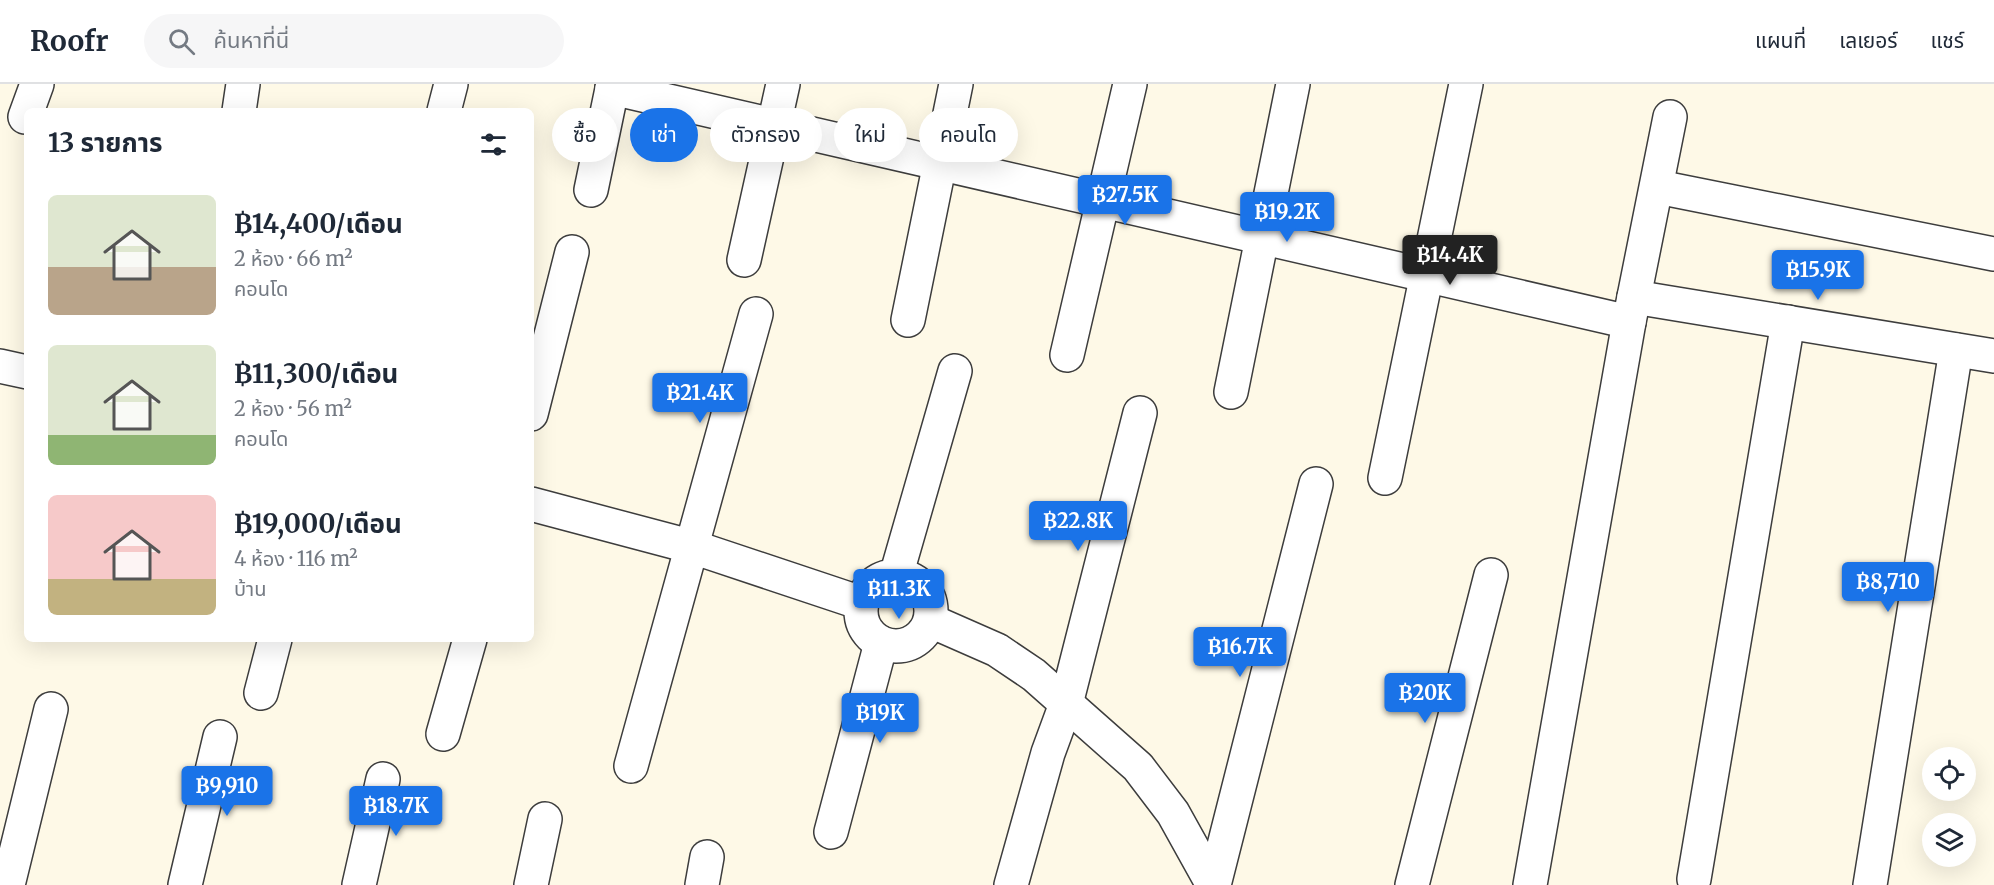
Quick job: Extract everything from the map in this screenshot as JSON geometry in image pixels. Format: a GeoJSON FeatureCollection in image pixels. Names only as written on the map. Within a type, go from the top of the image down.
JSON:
{"type":"FeatureCollection","features":[{"type":"Feature","properties":{"kind":"street"},"geometry":{"type":"LineString","coordinates":[[17,117],[37,84]]}},
{"type":"Feature","properties":{"kind":"street"},"geometry":{"type":"LineString","coordinates":[[239,108],[243,84]]}},
{"type":"Feature","properties":{"kind":"street"},"geometry":{"type":"LineString","coordinates":[[445,108],[451,84]]}},
{"type":"Feature","properties":{"kind":"street"},"geometry":{"type":"LineString","coordinates":[[778,108],[783,84]]}},
{"type":"Feature","properties":{"kind":"street"},"geometry":{"type":"LineString","coordinates":[[908,320],[956,84]]}},
{"type":"Feature","properties":{"kind":"street"},"geometry":{"type":"LineString","coordinates":[[1067,356],[1105,202],[1130,84]]}},
{"type":"Feature","properties":{"kind":"street"},"geometry":{"type":"LineString","coordinates":[[1231,392],[1293,84]]}},
{"type":"Feature","properties":{"kind":"street"},"geometry":{"type":"LineString","coordinates":[[1384,478],[1466,84]]}},
{"type":"Feature","properties":{"kind":"street"},"geometry":{"type":"LineString","coordinates":[[591,190],[613,86],[710,111]]}},
{"type":"Feature","properties":{"kind":"street"},"geometry":{"type":"LineString","coordinates":[[1530,885],[1631,309],[1658,187],[1670,117]]}},
{"type":"Feature","properties":{"kind":"street"},"geometry":{"type":"LineString","coordinates":[[822,138],[1426,275],[1631,309],[1788,322],[1994,356]]}},
{"type":"Feature","properties":{"kind":"street"},"geometry":{"type":"LineString","coordinates":[[744,260],[766,162]]}},
{"type":"Feature","properties":{"kind":"street"},"geometry":{"type":"LineString","coordinates":[[1658,187],[1994,254]]}},
{"type":"Feature","properties":{"kind":"street"},"geometry":{"type":"LineString","coordinates":[[534,402],[572,252]]}},
{"type":"Feature","properties":{"kind":"street"},"geometry":{"type":"LineString","coordinates":[[632,766],[756,314]]}},
{"type":"Feature","properties":{"kind":"street"},"geometry":{"type":"LineString","coordinates":[[1694,879],[1788,322]]}},
{"type":"Feature","properties":{"kind":"street"},"geometry":{"type":"LineString","coordinates":[[1870,885],[1956,350]]}},
{"type":"Feature","properties":{"kind":"street"},"geometry":{"type":"LineString","coordinates":[[0,366],[24,371]]}},
{"type":"Feature","properties":{"kind":"street"},"geometry":{"type":"LineString","coordinates":[[896,576],[955,371]]}},
{"type":"Feature","properties":{"kind":"street"},"geometry":{"type":"LineString","coordinates":[[1011,885],[1048,753],[1066,704],[1140,413]]}},
{"type":"Feature","properties":{"kind":"street"},"geometry":{"type":"LineString","coordinates":[[1214,885],[1316,484]]}},
{"type":"Feature","properties":{"kind":"street"},"geometry":{"type":"LineString","coordinates":[[534,505],[693,547],[861,603]]}},
{"type":"Feature","properties":{"kind":"street"},"geometry":{"type":"LineString","coordinates":[[1412,885],[1491,575]]}},
{"type":"Feature","properties":{"kind":"street"},"geometry":{"type":"LineString","coordinates":[[888,576],[911,578],[921,585],[932,605],[931,621],[924,634],[911,644],[896,646],[881,643],[869,634],[862,619],[861,603],[876,582],[888,576]]}},
{"type":"Feature","properties":{"kind":"street"},"geometry":{"type":"LineString","coordinates":[[931,621],[997,650],[1034,675],[1138,767],[1173,813],[1214,885]]}},
{"type":"Feature","properties":{"kind":"street"},"geometry":{"type":"LineString","coordinates":[[261,693],[274,642]]}},
{"type":"Feature","properties":{"kind":"street"},"geometry":{"type":"LineString","coordinates":[[443,734],[469,642]]}},
{"type":"Feature","properties":{"kind":"street"},"geometry":{"type":"LineString","coordinates":[[831,832],[881,643]]}},
{"type":"Feature","properties":{"kind":"street"},"geometry":{"type":"LineString","coordinates":[[8,885],[51,709]]}},
{"type":"Feature","properties":{"kind":"street"},"geometry":{"type":"LineString","coordinates":[[185,885],[220,737]]}},
{"type":"Feature","properties":{"kind":"street"},"geometry":{"type":"LineString","coordinates":[[359,885],[383,779]]}},
{"type":"Feature","properties":{"kind":"street"},"geometry":{"type":"LineString","coordinates":[[531,885],[545,819]]}}]}
